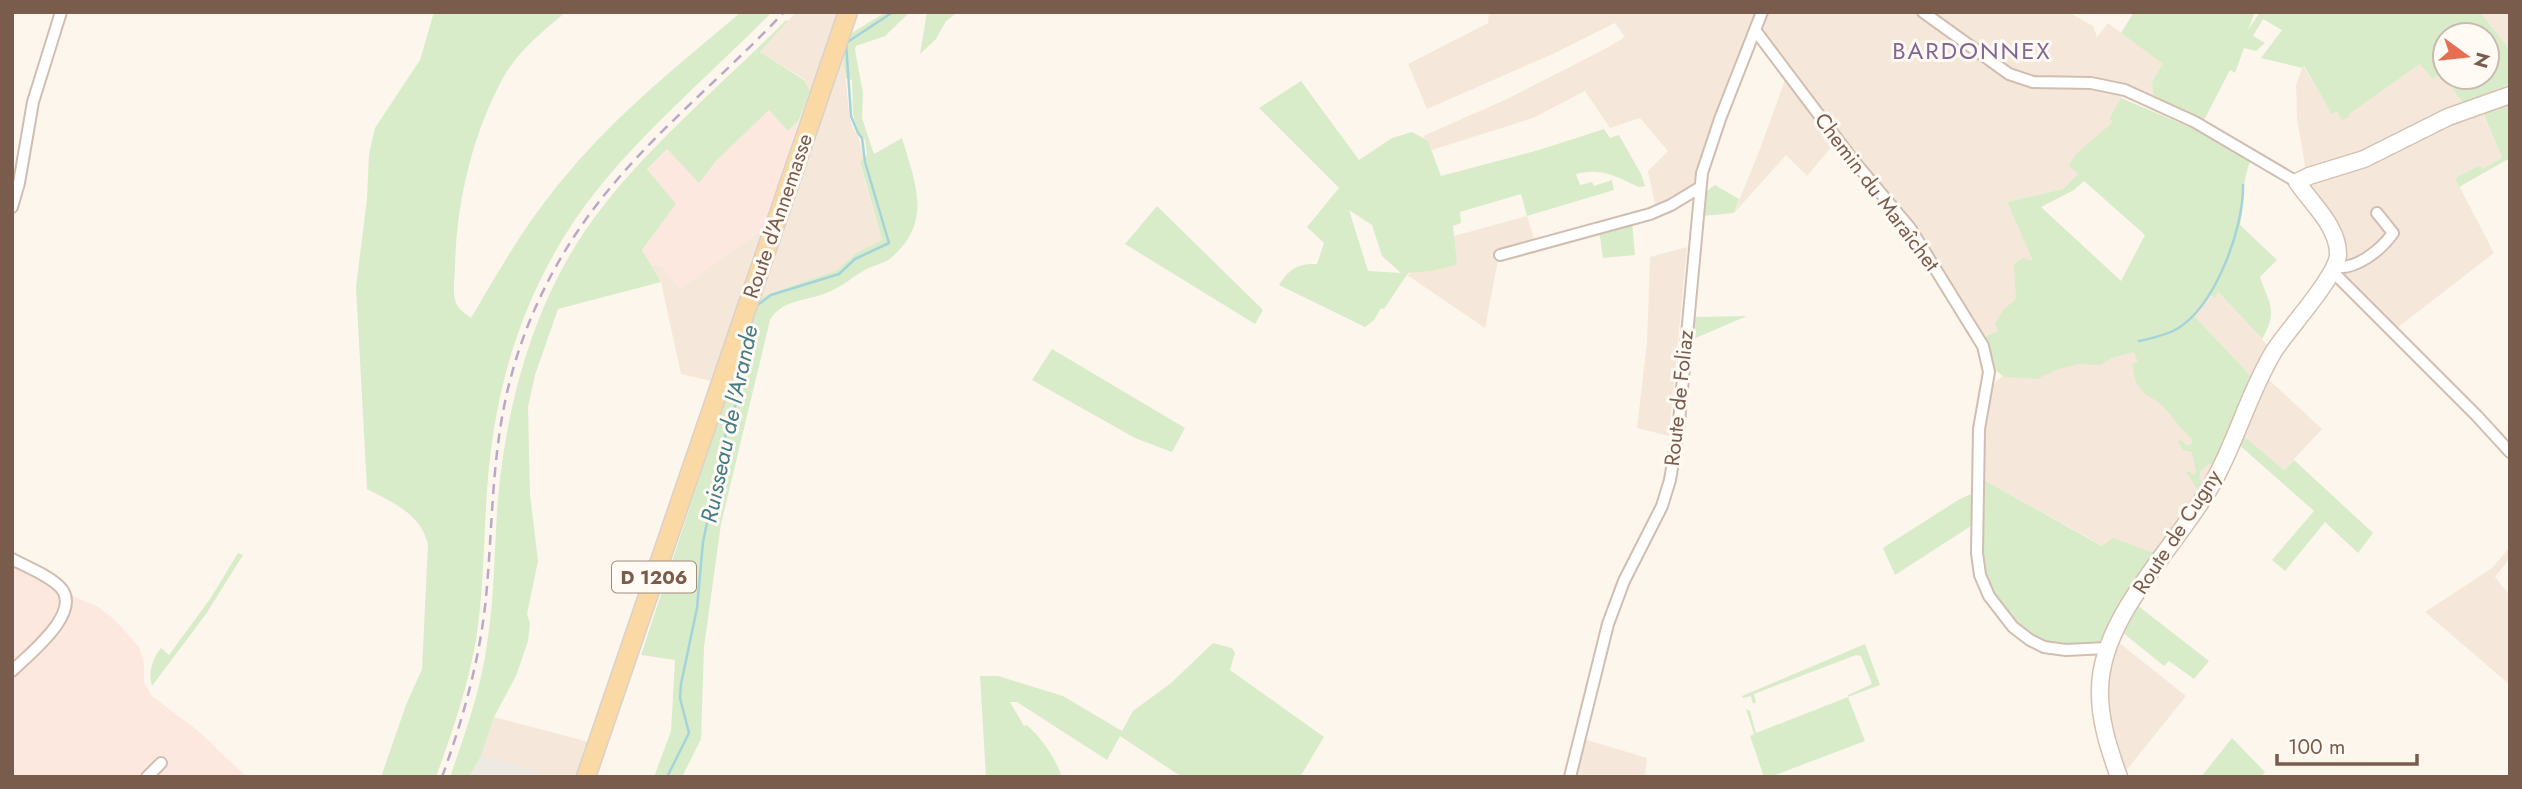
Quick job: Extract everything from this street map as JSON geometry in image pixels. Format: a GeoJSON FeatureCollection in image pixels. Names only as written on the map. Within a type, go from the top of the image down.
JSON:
{"type":"FeatureCollection","features":[{"type":"Feature","properties":{"kind":"main road","name":"Route d'Annemasse"},"geometry":{"type":"LineString","coordinates":[[586,777],[848,12]]}},
{"type":"Feature","properties":{"kind":"street"},"geometry":{"type":"LineString","coordinates":[[12,207],[37,84],[61,12]]}},
{"type":"Feature","properties":{"kind":"street","name":"Route de Foliaz"},"geometry":{"type":"LineString","coordinates":[[1570,777],[1608,624],[1624,581],[1662,506],[1670,480],[1678,432],[1699,188],[1713,137],[1762,12]]}},
{"type":"Feature","properties":{"kind":"street"},"geometry":{"type":"LineString","coordinates":[[1923,12],[2009,74],[2033,82],[2091,83],[2125,90],[2195,122],[2297,182],[2334,234],[2338,251],[2334,270]]}},
{"type":"Feature","properties":{"kind":"street","name":"Chemin du Maraîchet"},"geometry":{"type":"LineString","coordinates":[[1755,30],[1853,160],[1910,228],[1983,346],[1989,372],[1979,429],[1977,552],[1980,575],[1989,596],[2013,626],[2044,647],[2066,650],[2107,648]]}},
{"type":"Feature","properties":{"kind":"street"},"geometry":{"type":"LineString","coordinates":[[2297,182],[2364,159],[2448,117],[2510,95]]}},
{"type":"Feature","properties":{"kind":"street"},"geometry":{"type":"LineString","coordinates":[[1500,255],[1650,214],[1699,188]]}},
{"type":"Feature","properties":{"kind":"street"},"geometry":{"type":"LineString","coordinates":[[2334,270],[2345,268],[2377,251],[2388,240],[2393,233],[2377,213]]}},
{"type":"Feature","properties":{"kind":"street"},"geometry":{"type":"LineString","coordinates":[[2334,270],[2510,452]]}},
{"type":"Feature","properties":{"kind":"street","name":"Route de Cugny"},"geometry":{"type":"LineString","coordinates":[[2119,777],[2100,705],[2100,678],[2107,648],[2132,601],[2213,482],[2274,351],[2334,270]]}},
{"type":"Feature","properties":{"kind":"street"},"geometry":{"type":"LineString","coordinates":[[12,559],[57,584],[64,592],[66,604],[59,624],[12,671]]}},
{"type":"Feature","properties":{"kind":"street"},"geometry":{"type":"LineString","coordinates":[[147,777],[161,763]]}},
{"type":"Feature","properties":{"kind":"shaded area"},"geometry":{"type":"Polygon","coordinates":[[[796,12],[843,12],[843,51],[849,113],[859,138],[864,161],[860,162],[882,240],[856,253],[837,270],[766,295],[738,309],[711,381],[681,374],[661,282],[650,264],[661,266],[766,227],[810,91],[804,79],[760,52],[796,12]]]}},
{"type":"Feature","properties":{"kind":"shaded area"},"geometry":{"type":"Polygon","coordinates":[[[1489,12],[2068,12],[2093,26],[2097,37],[2108,23],[2163,64],[2152,81],[2153,95],[2148,106],[2122,97],[2109,117],[2114,122],[2068,164],[2078,174],[2063,189],[2007,202],[2054,307],[1978,340],[1916,244],[1834,144],[1807,176],[1786,155],[1734,213],[1786,77],[1757,41],[1711,156],[1704,193],[1682,206],[1657,214],[1648,171],[1668,151],[1640,118],[1610,128],[1585,91],[1533,118],[1432,150],[1423,136],[1505,100],[1625,37],[1615,23],[1555,53],[1427,109],[1408,64],[1488,23],[1489,12]]]}},
{"type":"Feature","properties":{"kind":"shaded area"},"geometry":{"type":"Polygon","coordinates":[[[2480,12],[2510,12],[2510,50],[2501,39],[2501,21],[2487,21],[2480,12]]]}},
{"type":"Feature","properties":{"kind":"shaded area"},"geometry":{"type":"Polygon","coordinates":[[[2420,64],[2431,68],[2431,91],[2454,91],[2463,103],[2493,91],[2501,91],[2501,88],[2510,84],[2510,104],[2483,114],[2502,158],[2482,169],[2480,165],[2455,178],[2494,253],[2397,328],[2329,270],[2333,246],[2297,183],[2306,171],[2297,119],[2296,85],[2303,66],[2332,113],[2337,111],[2348,114],[2420,64]]]}},
{"type":"Feature","properties":{"kind":"shaded area"},"geometry":{"type":"Polygon","coordinates":[[[769,109],[788,131],[799,120],[766,227],[680,289],[661,266],[650,264],[642,250],[676,204],[647,169],[667,149],[699,182],[716,161],[769,109]]]}},
{"type":"Feature","properties":{"kind":"shaded area"},"geometry":{"type":"Polygon","coordinates":[[[1527,216],[1537,248],[1499,255],[1485,328],[1407,275],[1454,253],[1454,236],[1527,216]]]}},
{"type":"Feature","properties":{"kind":"shaded area"},"geometry":{"type":"Polygon","coordinates":[[[1687,247],[1669,436],[1637,428],[1647,342],[1650,257],[1687,247]]]}},
{"type":"Feature","properties":{"kind":"shaded area"},"geometry":{"type":"Polygon","coordinates":[[[2213,287],[2269,347],[2252,377],[2194,316],[2213,287]]]}},
{"type":"Feature","properties":{"kind":"shaded area"},"geometry":{"type":"Polygon","coordinates":[[[2133,347],[2222,443],[2199,492],[2143,568],[1982,479],[1982,428],[1994,383],[2005,374],[2133,347]]]}},
{"type":"Feature","properties":{"kind":"shaded area"},"geometry":{"type":"Polygon","coordinates":[[[2267,378],[2322,429],[2284,470],[2240,433],[2267,378]]]}},
{"type":"Feature","properties":{"kind":"shaded area"},"geometry":{"type":"Polygon","coordinates":[[[2510,547],[2510,558],[2495,577],[2510,596],[2510,685],[2425,612],[2492,568],[2510,547]]]}},
{"type":"Feature","properties":{"kind":"shaded area"},"geometry":{"type":"Polygon","coordinates":[[[12,564],[53,587],[98,607],[114,619],[139,647],[144,663],[144,682],[152,696],[197,730],[247,777],[12,777],[12,564]]]}},
{"type":"Feature","properties":{"kind":"shaded area"},"geometry":{"type":"Polygon","coordinates":[[[2117,641],[2186,696],[2125,772],[2114,747],[2105,689],[2117,641]]]}},
{"type":"Feature","properties":{"kind":"shaded area"},"geometry":{"type":"Polygon","coordinates":[[[494,717],[589,742],[577,777],[546,777],[538,775],[538,772],[481,756],[494,717]]]}},
{"type":"Feature","properties":{"kind":"shaded area"},"geometry":{"type":"Polygon","coordinates":[[[1584,739],[1647,758],[1645,777],[1574,777],[1584,739]]]}},
{"type":"Feature","properties":{"kind":"shaded area"},"geometry":{"type":"Polygon","coordinates":[[[481,756],[539,772],[539,775],[546,777],[469,777],[481,756]]]}},
{"type":"Feature","properties":{"kind":"green space"},"geometry":{"type":"Polygon","coordinates":[[[434,12],[566,12],[532,42],[509,68],[492,100],[475,145],[459,217],[454,284],[456,303],[460,310],[471,318],[541,206],[588,150],[652,88],[741,12],[772,12],[662,118],[621,162],[580,212],[545,270],[519,331],[500,396],[490,455],[476,640],[454,726],[436,777],[381,777],[406,705],[422,669],[428,544],[419,524],[412,517],[396,504],[367,489],[356,287],[367,199],[369,154],[375,128],[420,60],[434,12]]]}},
{"type":"Feature","properties":{"kind":"green space"},"geometry":{"type":"Polygon","coordinates":[[[886,12],[910,12],[885,36],[856,46],[863,93],[862,118],[874,154],[902,138],[912,170],[917,201],[913,230],[905,244],[889,260],[866,269],[831,291],[781,308],[770,320],[721,524],[704,647],[701,739],[682,777],[654,777],[671,731],[675,660],[641,655],[758,301],[766,295],[837,270],[856,253],[882,240],[860,162],[867,156],[865,140],[859,133],[853,115],[852,80],[846,78],[843,55],[844,44],[850,34],[886,12]]]}},
{"type":"Feature","properties":{"kind":"green space"},"geometry":{"type":"Polygon","coordinates":[[[927,12],[958,12],[946,21],[936,39],[920,54],[927,12]]]}},
{"type":"Feature","properties":{"kind":"green space"},"geometry":{"type":"Polygon","coordinates":[[[2134,12],[2255,12],[2248,30],[2260,12],[2480,12],[2487,21],[2431,21],[2431,77],[2420,64],[2342,121],[2337,111],[2332,114],[2304,66],[2302,68],[2261,58],[2282,30],[2263,19],[2253,36],[2265,43],[2256,51],[2244,48],[2235,73],[2230,70],[2203,122],[2153,95],[2152,81],[2163,64],[2121,33],[2134,12]]]}},
{"type":"Feature","properties":{"kind":"green space"},"geometry":{"type":"Polygon","coordinates":[[[788,21],[760,52],[804,80],[810,91],[799,120],[788,131],[769,110],[716,161],[699,183],[667,149],[647,169],[676,204],[642,250],[661,282],[558,309],[535,375],[528,407],[530,494],[538,561],[527,614],[530,623],[528,641],[516,676],[494,717],[481,756],[469,777],[450,777],[472,711],[484,661],[492,599],[499,486],[508,429],[524,361],[549,295],[583,234],[625,180],[669,133],[788,21]]]}},
{"type":"Feature","properties":{"kind":"green space"},"geometry":{"type":"Polygon","coordinates":[[[2501,39],[2510,50],[2510,84],[2501,88],[2501,39]]]}},
{"type":"Feature","properties":{"kind":"green space"},"geometry":{"type":"Polygon","coordinates":[[[1301,81],[1359,160],[1392,138],[1412,132],[1428,141],[1441,176],[1539,150],[1604,129],[1610,138],[1619,135],[1645,186],[1639,187],[1602,172],[1586,172],[1576,174],[1580,185],[1592,182],[1594,186],[1612,180],[1614,190],[1527,216],[1521,194],[1460,212],[1461,223],[1453,226],[1457,265],[1408,273],[1384,309],[1381,308],[1374,320],[1365,327],[1279,285],[1295,268],[1317,264],[1324,243],[1307,227],[1339,188],[1259,108],[1301,81]],[[1349,210],[1368,271],[1401,273],[1382,256],[1372,225],[1349,210]]]}},
{"type":"Feature","properties":{"kind":"green space"},"geometry":{"type":"Polygon","coordinates":[[[2454,91],[2493,91],[2463,103],[2454,91]]]}},
{"type":"Feature","properties":{"kind":"green space"},"geometry":{"type":"Polygon","coordinates":[[[2121,98],[2199,131],[2251,160],[2246,176],[2240,225],[2277,260],[2260,277],[2271,308],[2270,322],[2262,339],[2218,292],[2215,298],[2209,294],[2194,316],[2252,377],[2212,464],[2201,470],[2199,478],[2203,484],[2199,492],[2186,472],[2194,475],[2196,472],[2192,452],[2183,450],[2178,442],[2180,440],[2188,446],[2193,443],[2191,438],[2165,408],[2138,386],[2132,364],[2138,362],[2134,352],[2111,358],[2101,365],[2080,364],[2058,369],[2037,379],[2004,377],[1994,369],[1982,338],[1998,331],[1995,324],[2003,310],[2016,299],[2014,264],[2023,258],[2033,261],[2007,202],[2063,189],[2078,174],[2068,165],[2076,154],[2113,122],[2109,118],[2121,98]],[[2084,181],[2074,190],[2041,207],[2121,281],[2145,235],[2084,181]]]}},
{"type":"Feature","properties":{"kind":"green space"},"geometry":{"type":"Polygon","coordinates":[[[2510,104],[2510,158],[2459,187],[2455,178],[2480,165],[2482,169],[2502,158],[2483,113],[2510,104]]]}},
{"type":"Feature","properties":{"kind":"green space"},"geometry":{"type":"Polygon","coordinates":[[[1715,185],[1739,199],[1734,213],[1702,216],[1704,193],[1715,185]]]}},
{"type":"Feature","properties":{"kind":"green space"},"geometry":{"type":"Polygon","coordinates":[[[1157,206],[1263,310],[1255,324],[1125,244],[1157,206]]]}},
{"type":"Feature","properties":{"kind":"green space"},"geometry":{"type":"Polygon","coordinates":[[[1632,221],[1635,255],[1603,258],[1599,230],[1632,221]]]}},
{"type":"Feature","properties":{"kind":"green space"},"geometry":{"type":"Polygon","coordinates":[[[1747,316],[1691,340],[1692,317],[1747,316]]]}},
{"type":"Feature","properties":{"kind":"green space"},"geometry":{"type":"Polygon","coordinates":[[[1052,349],[1185,428],[1172,452],[1135,438],[1032,380],[1052,349]]]}},
{"type":"Feature","properties":{"kind":"green space"},"geometry":{"type":"Polygon","coordinates":[[[2240,433],[2284,470],[2294,460],[2373,533],[2358,553],[2325,522],[2285,571],[2272,560],[2314,511],[2237,443],[2240,433]]]}},
{"type":"Feature","properties":{"kind":"green space"},"geometry":{"type":"Polygon","coordinates":[[[1982,479],[2102,546],[2113,538],[2155,553],[2127,593],[2100,641],[2095,644],[2054,646],[2023,631],[1987,586],[1981,557],[1982,479]]]}},
{"type":"Feature","properties":{"kind":"green space"},"geometry":{"type":"Polygon","coordinates":[[[1975,492],[1974,524],[1895,575],[1883,548],[1975,492]]]}},
{"type":"Feature","properties":{"kind":"green space"},"geometry":{"type":"Polygon","coordinates":[[[238,553],[243,555],[206,614],[152,686],[151,671],[158,652],[161,648],[169,655],[210,599],[238,553]]]}},
{"type":"Feature","properties":{"kind":"green space"},"geometry":{"type":"Polygon","coordinates":[[[2137,605],[2209,661],[2194,679],[2169,661],[2164,666],[2122,632],[2137,605]]]}},
{"type":"Feature","properties":{"kind":"green space"},"geometry":{"type":"Polygon","coordinates":[[[1213,643],[1232,648],[1235,653],[1230,670],[1324,737],[1300,777],[1182,777],[1120,736],[1107,760],[1017,702],[1010,702],[1024,726],[1027,725],[1048,749],[1062,777],[986,777],[980,676],[998,676],[1063,696],[1122,731],[1133,711],[1171,683],[1213,643]]]}},
{"type":"Feature","properties":{"kind":"green space"},"geometry":{"type":"Polygon","coordinates":[[[1865,644],[1880,685],[1848,697],[1872,684],[1861,656],[1856,655],[1754,694],[1756,702],[1753,704],[1751,696],[1742,696],[1865,644]]]}},
{"type":"Feature","properties":{"kind":"green space"},"geometry":{"type":"Polygon","coordinates":[[[1848,697],[1865,741],[1764,777],[1750,736],[1754,734],[1746,709],[1750,711],[1756,733],[1848,697]]]}},
{"type":"Feature","properties":{"kind":"green space"},"geometry":{"type":"Polygon","coordinates":[[[2232,738],[2265,772],[2261,777],[2201,777],[2232,738]]]}},
{"type":"Feature","properties":{"kind":"waterway","name":"Ruisseau de l'Arande"},"geometry":{"type":"LineString","coordinates":[[755,307],[771,295],[839,274],[855,259],[889,243],[865,162],[862,138],[851,116],[846,43],[893,12]]}},
{"type":"Feature","properties":{"kind":"waterway"},"geometry":{"type":"LineString","coordinates":[[2139,341],[2175,330],[2203,304],[2232,244],[2242,203],[2243,185]]}},
{"type":"Feature","properties":{"kind":"waterway","name":"Ruisseau de l'Arande"},"geometry":{"type":"LineString","coordinates":[[667,777],[689,733],[680,698],[681,684],[697,608],[703,542],[728,423],[738,399],[749,345],[749,326]]}},
{"type":"Feature","properties":{"kind":"railway"},"geometry":{"type":"LineString","coordinates":[[442,777],[463,715],[478,651],[485,607],[494,485],[503,412],[519,349],[544,289],[559,260],[595,206],[616,181],[656,137],[784,12]]}},
{"type":"Feature","properties":{"kind":"district","name":"BARDONNEX"},"geometry":{"type":"Point","coordinates":[1972,51]}}]}
